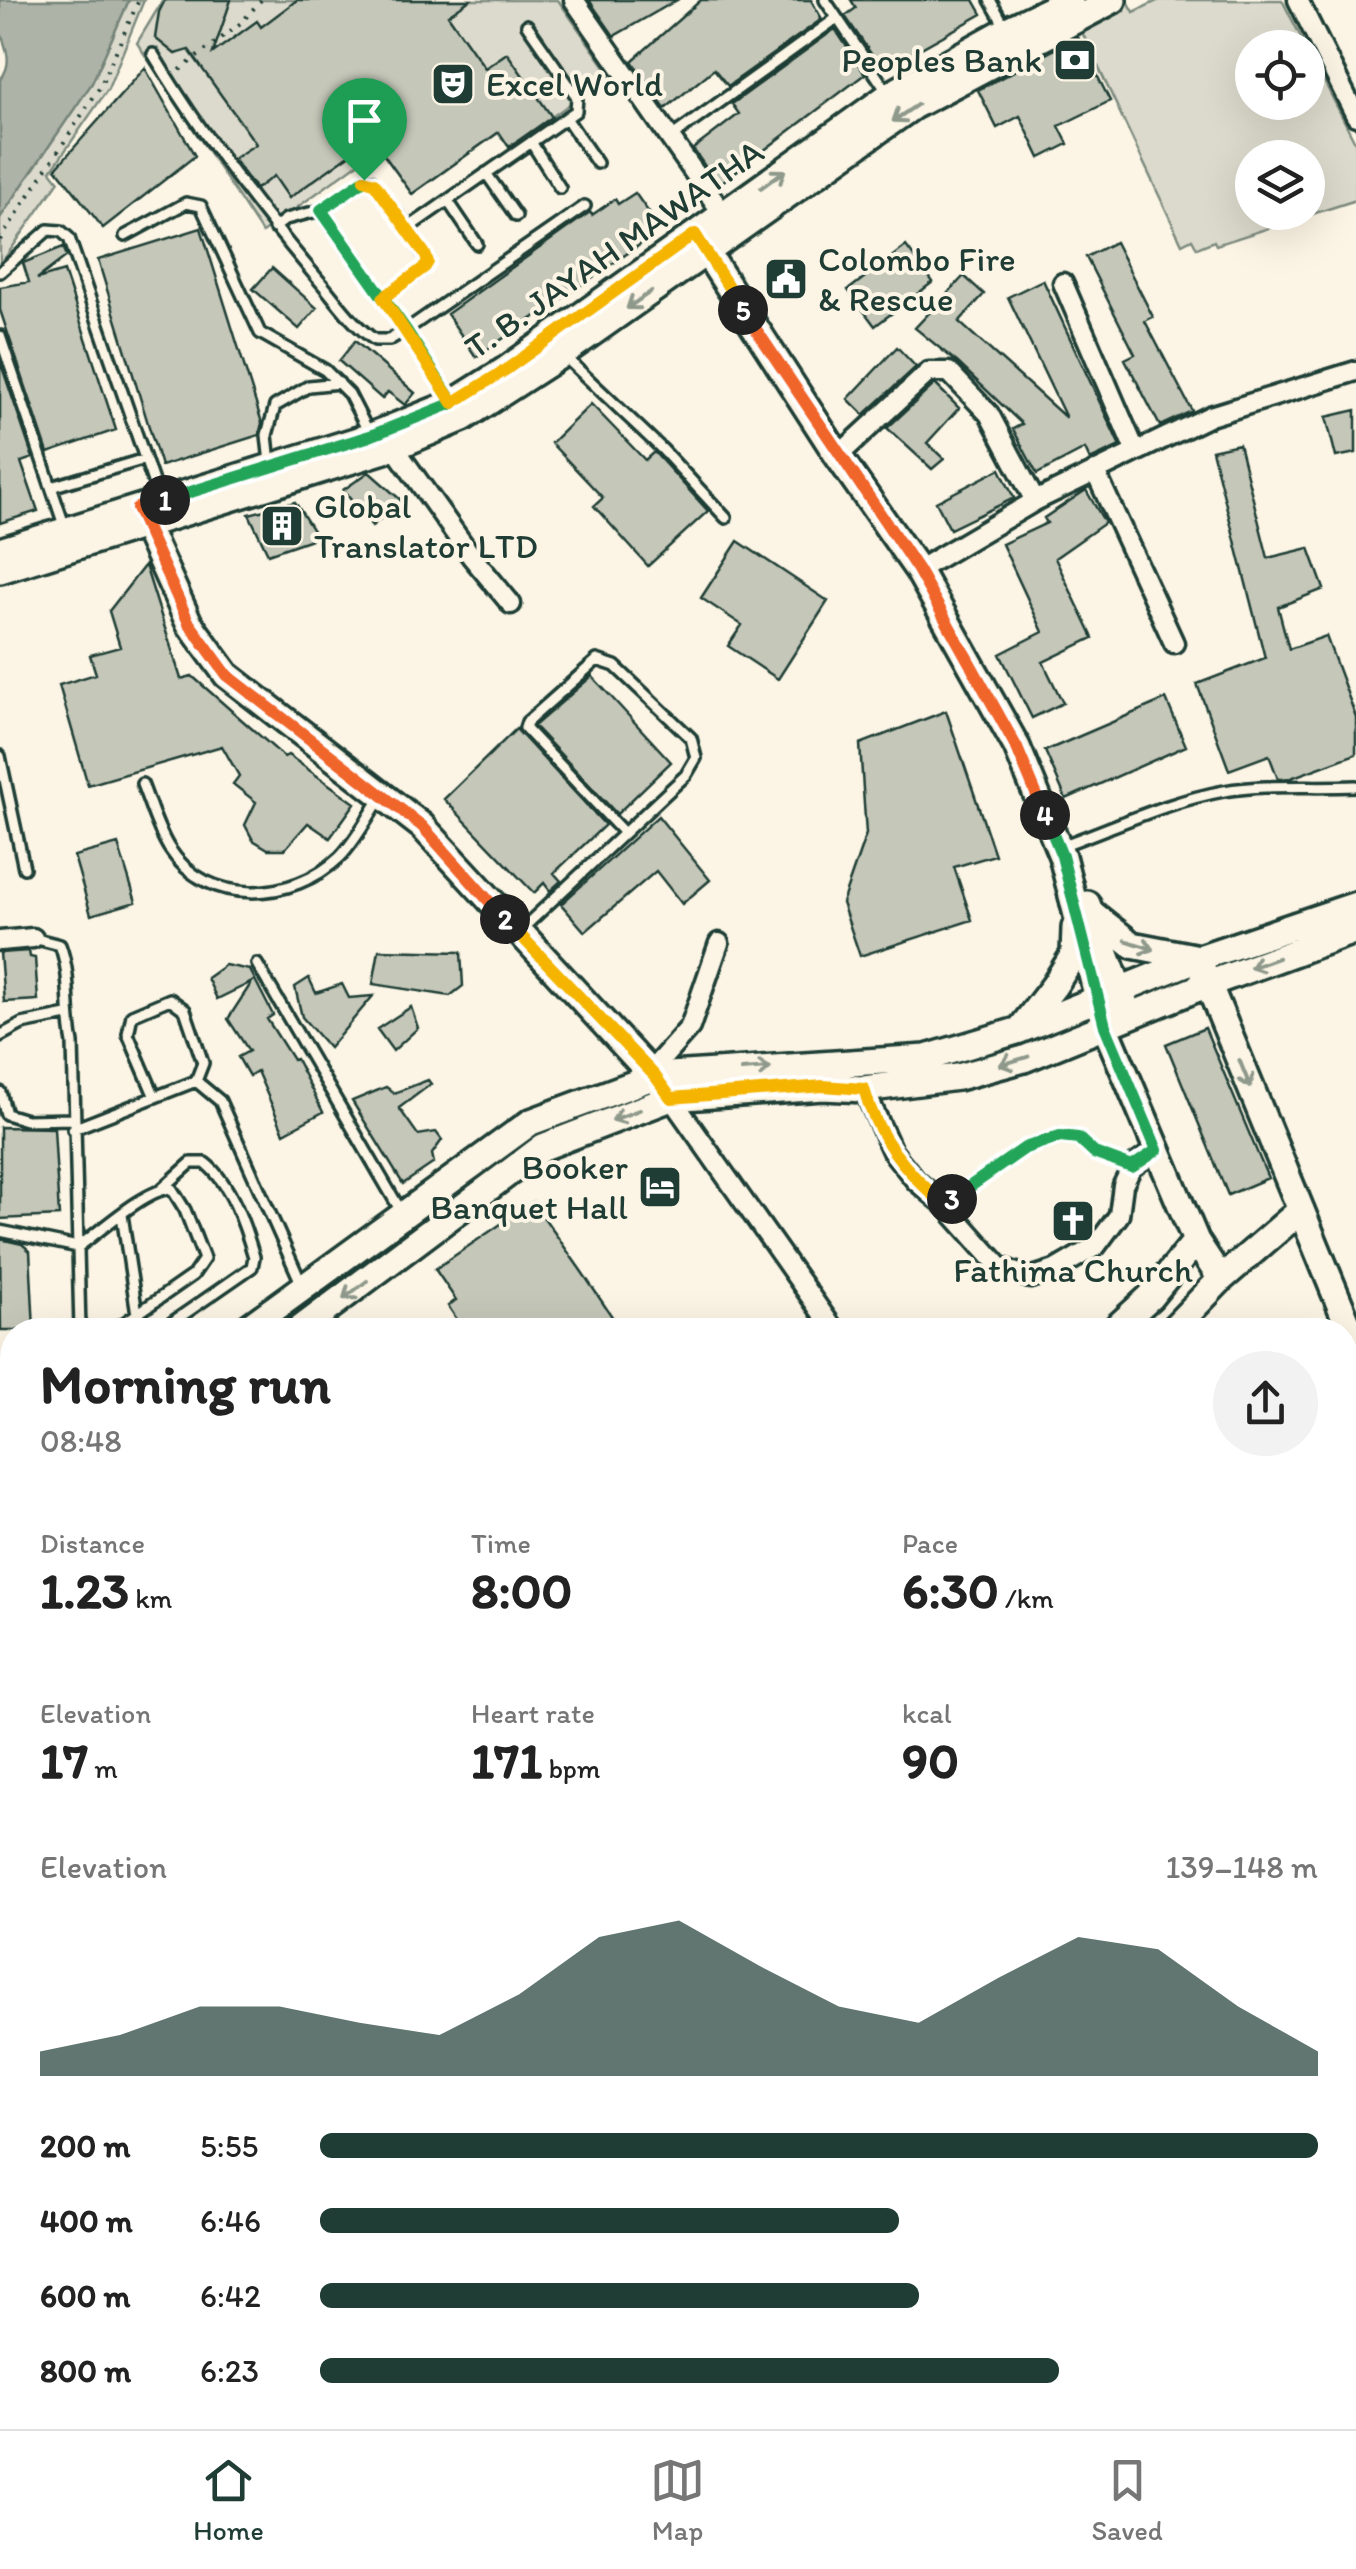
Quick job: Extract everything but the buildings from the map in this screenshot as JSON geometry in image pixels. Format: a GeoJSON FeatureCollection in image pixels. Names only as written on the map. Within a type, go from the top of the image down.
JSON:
{"type":"FeatureCollection","features":[{"type":"Feature","properties":{"kind":"main road","name":"T. B. JAYAH MAWATHA"},"geometry":{"type":"LineString","coordinates":[[729,224],[890,95],[1070,0]]}},
{"type":"Feature","properties":{"kind":"main road","name":"T. B. JAYAH MAWATHA"},"geometry":{"type":"LineString","coordinates":[[0,570],[270,466],[370,436],[453,403],[914,106],[1113,0]]}},
{"type":"Feature","properties":{"kind":"main road","name":"T. B. JAYAH MAWATHA"},"geometry":{"type":"LineString","coordinates":[[0,551],[66,530],[394,447],[463,418],[562,354],[701,244]]}},
{"type":"Feature","properties":{"kind":"main road"},"geometry":{"type":"LineString","coordinates":[[701,244],[838,456],[918,570],[1017,748],[1083,911],[1157,1150],[1196,1242],[1222,1279]]}},
{"type":"Feature","properties":{"kind":"main road"},"geometry":{"type":"LineString","coordinates":[[147,512],[189,623],[227,675],[422,826],[671,1098]]}},
{"type":"Feature","properties":{"kind":"main road"},"geometry":{"type":"LineString","coordinates":[[262,1318],[531,1122],[652,1074],[926,1058],[1020,1030],[1199,958],[1356,905]]}},
{"type":"Feature","properties":{"kind":"main road"},"geometry":{"type":"LineString","coordinates":[[1083,911],[1132,945],[1199,958]]}},
{"type":"Feature","properties":{"kind":"main road"},"geometry":{"type":"LineString","coordinates":[[1020,1030],[1074,954],[1083,911]]}},
{"type":"Feature","properties":{"kind":"main road"},"geometry":{"type":"LineString","coordinates":[[316,1318],[543,1147],[671,1098],[823,1086],[864,1089],[958,1077],[1024,1059],[1208,984],[1356,930]]}},
{"type":"Feature","properties":{"kind":"main road"},"geometry":{"type":"LineString","coordinates":[[1199,958],[1346,1318]]}},
{"type":"Feature","properties":{"kind":"main road"},"geometry":{"type":"LineString","coordinates":[[1184,1318],[1301,1210]]}},
{"type":"Feature","properties":{"kind":"main road"},"geometry":{"type":"LineString","coordinates":[[1127,1318],[1196,1242]]}},
{"type":"Feature","properties":{"kind":"street"},"geometry":{"type":"LineString","coordinates":[[574,0],[729,224]]}},
{"type":"Feature","properties":{"kind":"street"},"geometry":{"type":"LineString","coordinates":[[1298,0],[1348,80],[1356,116]]}},
{"type":"Feature","properties":{"kind":"street"},"geometry":{"type":"LineString","coordinates":[[1063,283],[1136,450]]}},
{"type":"Feature","properties":{"kind":"street"},"geometry":{"type":"LineString","coordinates":[[918,570],[1035,501],[1210,416],[1356,371]]}},
{"type":"Feature","properties":{"kind":"street"},"geometry":{"type":"LineString","coordinates":[[838,456],[930,372],[949,372],[989,414],[1035,501]]}},
{"type":"Feature","properties":{"kind":"street"},"geometry":{"type":"LineString","coordinates":[[394,447],[451,529],[511,604]]}},
{"type":"Feature","properties":{"kind":"street"},"geometry":{"type":"LineString","coordinates":[[1094,471],[1174,643]]}},
{"type":"Feature","properties":{"kind":"street"},"geometry":{"type":"LineString","coordinates":[[0,941],[33,938]]}},
{"type":"Feature","properties":{"kind":"street"},"geometry":{"type":"LineString","coordinates":[[652,1074],[690,1027],[720,943]]}},
{"type":"Feature","properties":{"kind":"street"},"geometry":{"type":"LineString","coordinates":[[864,1089],[868,1106],[892,1151],[916,1181],[944,1204],[1000,1267],[1030,1278],[1054,1270],[1096,1246],[1119,1215],[1123,1184],[1132,1167],[1157,1150]]}},
{"type":"Feature","properties":{"kind":"street"},"geometry":{"type":"LineString","coordinates":[[671,1098],[826,1318]]}},
{"type":"Feature","properties":{"kind":"lane"},"geometry":{"type":"LineString","coordinates":[[825,0],[890,95]]}},
{"type":"Feature","properties":{"kind":"lane"},"geometry":{"type":"LineString","coordinates":[[990,0],[1007,30]]}},
{"type":"Feature","properties":{"kind":"lane"},"geometry":{"type":"LineString","coordinates":[[670,138],[837,18]]}},
{"type":"Feature","properties":{"kind":"lane"},"geometry":{"type":"LineString","coordinates":[[408,228],[576,111],[577,98],[527,26]]}},
{"type":"Feature","properties":{"kind":"lane"},"geometry":{"type":"LineString","coordinates":[[153,54],[209,142],[274,228],[368,336],[382,342],[406,330],[585,206]]}},
{"type":"Feature","properties":{"kind":"lane"},"geometry":{"type":"LineString","coordinates":[[566,118],[597,163]]}},
{"type":"Feature","properties":{"kind":"lane"},"geometry":{"type":"LineString","coordinates":[[531,142],[560,188]]}},
{"type":"Feature","properties":{"kind":"lane"},"geometry":{"type":"LineString","coordinates":[[486,173],[516,216]]}},
{"type":"Feature","properties":{"kind":"lane"},"geometry":{"type":"LineString","coordinates":[[274,228],[286,219],[321,210],[368,179],[408,228],[428,262],[383,298]]}},
{"type":"Feature","properties":{"kind":"lane"},"geometry":{"type":"LineString","coordinates":[[448,201],[477,244]]}},
{"type":"Feature","properties":{"kind":"lane"},"geometry":{"type":"LineString","coordinates":[[125,236],[186,203],[201,206],[260,333],[326,370],[350,394],[370,436]]}},
{"type":"Feature","properties":{"kind":"lane"},"geometry":{"type":"LineString","coordinates":[[321,210],[453,403]]}},
{"type":"Feature","properties":{"kind":"lane"},"geometry":{"type":"LineString","coordinates":[[0,272],[48,230],[61,231],[68,238],[145,459],[147,512]]}},
{"type":"Feature","properties":{"kind":"lane"},"geometry":{"type":"LineString","coordinates":[[0,336],[66,530]]}},
{"type":"Feature","properties":{"kind":"lane"},"geometry":{"type":"LineString","coordinates":[[562,354],[662,449],[726,518]]}},
{"type":"Feature","properties":{"kind":"lane"},"geometry":{"type":"LineString","coordinates":[[270,466],[267,435],[275,406],[310,386],[338,383]]}},
{"type":"Feature","properties":{"kind":"lane"},"geometry":{"type":"LineString","coordinates":[[51,486],[145,459]]}},
{"type":"Feature","properties":{"kind":"lane"},"geometry":{"type":"LineString","coordinates":[[518,933],[686,775],[696,758],[692,738],[616,666],[597,660],[525,728],[624,833]]}},
{"type":"Feature","properties":{"kind":"lane"},"geometry":{"type":"LineString","coordinates":[[0,756],[24,868]]}},
{"type":"Feature","properties":{"kind":"lane"},"geometry":{"type":"LineString","coordinates":[[142,784],[170,849],[200,881],[244,894],[310,879],[342,856],[382,796]]}},
{"type":"Feature","properties":{"kind":"lane"},"geometry":{"type":"LineString","coordinates":[[1060,852],[1219,792],[1258,786],[1356,786]]}},
{"type":"Feature","properties":{"kind":"lane"},"geometry":{"type":"LineString","coordinates":[[33,938],[60,945],[68,968],[80,1318]]}},
{"type":"Feature","properties":{"kind":"lane"},"geometry":{"type":"LineString","coordinates":[[256,964],[403,1216]]}},
{"type":"Feature","properties":{"kind":"lane"},"geometry":{"type":"LineString","coordinates":[[0,1092],[6,1114],[73,1124],[155,1097],[196,1081],[203,1064],[186,1010],[170,999],[132,1015],[128,1034],[155,1097]]}},
{"type":"Feature","properties":{"kind":"lane"},"geometry":{"type":"LineString","coordinates":[[0,1036],[22,1024],[68,1015]]}},
{"type":"Feature","properties":{"kind":"lane"},"geometry":{"type":"LineString","coordinates":[[196,1081],[220,1101],[304,1289]]}},
{"type":"Feature","properties":{"kind":"lane"},"geometry":{"type":"LineString","coordinates":[[944,1204],[1025,1148],[1060,1136],[1078,1138],[1094,1153],[1132,1167]]}},
{"type":"Feature","properties":{"kind":"lane"},"geometry":{"type":"LineString","coordinates":[[0,1232],[78,1247],[163,1188],[190,1163],[205,1162],[225,1186],[254,1257],[252,1266],[178,1318]]}},
{"type":"Feature","properties":{"kind":"lane"},"geometry":{"type":"LineString","coordinates":[[131,1318],[192,1275],[204,1260],[179,1197],[172,1189],[163,1188]]}},
{"type":"Feature","properties":{"kind":"lane"},"geometry":{"type":"LineString","coordinates":[[122,1215],[140,1318]]}},
{"type":"Feature","properties":{"kind":"path"},"geometry":{"type":"LineString","coordinates":[[0,240],[100,88],[139,0]]}},
{"type":"Feature","properties":{"kind":"path"},"geometry":{"type":"LineString","coordinates":[[168,79],[242,22],[260,0]]}},
{"type":"Feature","properties":{"kind":"shaded area"},"geometry":{"type":"Polygon","coordinates":[[[0,0],[129,0],[92,83],[0,218],[0,80],[8,57],[1,33],[0,0]]]}},
{"type":"Feature","properties":{"kind":"shaded area"},"geometry":{"type":"Polygon","coordinates":[[[129,0],[144,0],[108,89],[51,171],[59,181],[0,265],[0,218],[92,83],[129,0]]]}},
{"type":"Feature","properties":{"kind":"shaded area","name":"Excel World"},"geometry":{"type":"Polygon","coordinates":[[[163,0],[558,0],[611,75],[509,147],[498,133],[412,194],[379,148],[262,233],[137,43],[163,0]]]}},
{"type":"Feature","properties":{"kind":"shaded area"},"geometry":{"type":"Polygon","coordinates":[[[1159,0],[1282,0],[1297,30],[1235,30],[1235,120],[1325,120],[1325,83],[1356,144],[1356,200],[1325,210],[1325,140],[1235,140],[1235,230],[1263,230],[1216,245],[1214,241],[1197,248],[1192,239],[1182,244],[1080,28],[1129,3],[1134,12],[1159,0]]]}},
{"type":"Feature","properties":{"kind":"place","name":"Peoples Bank"},"geometry":{"type":"Point","coordinates":[1075,60]}},
{"type":"Feature","properties":{"kind":"place","name":"Excel World"},"geometry":{"type":"Point","coordinates":[453,84]}},
{"type":"Feature","properties":{"kind":"place","name":"Colombo Fire & Rescue"},"geometry":{"type":"Point","coordinates":[786,279]}},
{"type":"Feature","properties":{"kind":"place","name":"Global Translator LTD"},"geometry":{"type":"Point","coordinates":[282,526]}},
{"type":"Feature","properties":{"kind":"place","name":"Booker Banquet Hall"},"geometry":{"type":"Point","coordinates":[660,1187]}},
{"type":"Feature","properties":{"kind":"place","name":"Fathima Church"},"geometry":{"type":"Point","coordinates":[1073,1221]}},
{"type":"Feature","properties":{"kind":"route"},"geometry":{"type":"LineString","coordinates":[[364,180],[321,210],[453,403],[370,436],[137,508],[189,623],[227,675],[422,826],[655,1076],[671,1098],[823,1086],[864,1089],[868,1106],[892,1151],[916,1181],[944,1204],[1025,1148],[1060,1136],[1078,1138],[1094,1153],[1132,1167],[1157,1150],[1105,1026],[1062,856],[1017,748],[918,570],[838,456],[695,234],[507,369],[453,403],[383,298],[425,267],[425,254],[374,183],[364,180]]}}]}
